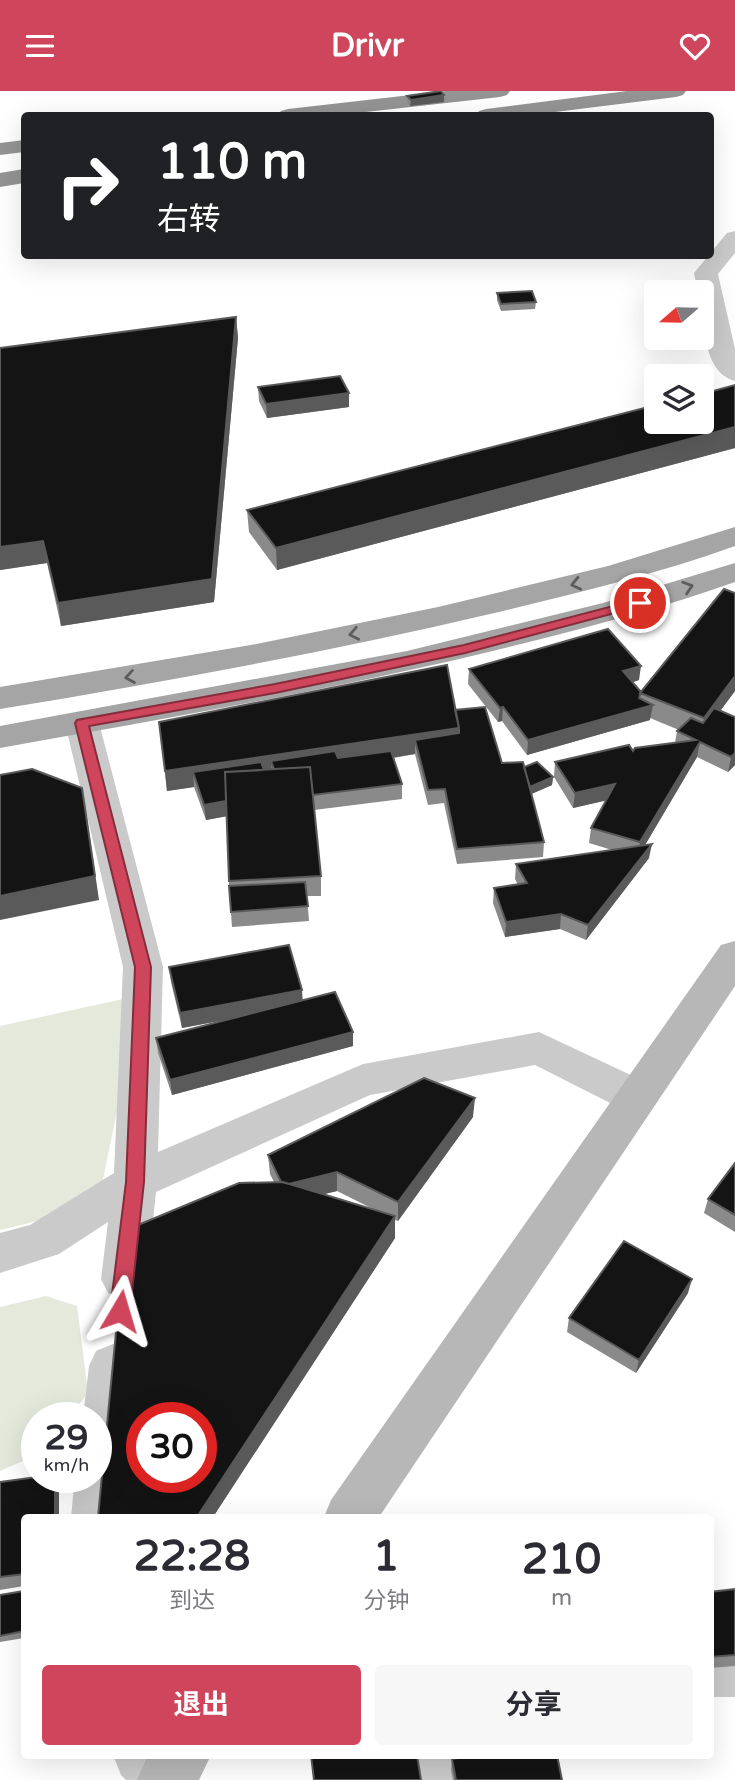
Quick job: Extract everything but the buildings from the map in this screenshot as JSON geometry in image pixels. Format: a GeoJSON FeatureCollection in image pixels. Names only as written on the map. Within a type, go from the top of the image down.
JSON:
{"type":"FeatureCollection","features":[{"type":"Feature","properties":{"kind":"highway"},"geometry":{"type":"LineString","coordinates":[[314,112],[500,91]]}},
{"type":"Feature","properties":{"kind":"highway"},"geometry":{"type":"LineString","coordinates":[[510,112],[676,91]]}},
{"type":"Feature","properties":{"kind":"highway"},"geometry":{"type":"LineString","coordinates":[[0,149],[21,146]]}},
{"type":"Feature","properties":{"kind":"highway"},"geometry":{"type":"LineString","coordinates":[[0,180],[21,176]]}},
{"type":"Feature","properties":{"kind":"main road"},"geometry":{"type":"LineString","coordinates":[[0,698],[185,668],[422,621],[589,581],[735,536]]}},
{"type":"Feature","properties":{"kind":"main road"},"geometry":{"type":"LineString","coordinates":[[0,737],[275,689],[465,649],[618,610],[733,574]]}},
{"type":"Feature","properties":{"kind":"street"},"geometry":{"type":"LineString","coordinates":[[735,237],[706,273],[725,363],[735,373]]}},
{"type":"Feature","properties":{"kind":"street"},"geometry":{"type":"LineString","coordinates":[[82,723],[143,967],[135,1182],[96,1514]]}},
{"type":"Feature","properties":{"kind":"street"},"geometry":{"type":"LineString","coordinates":[[351,1514],[735,955]]}},
{"type":"Feature","properties":{"kind":"street"},"geometry":{"type":"LineString","coordinates":[[0,1253],[43,1240],[135,1182],[363,1080],[539,1048],[638,1097]]}},
{"type":"Feature","properties":{"kind":"street"},"geometry":{"type":"LineString","coordinates":[[714,1670],[735,1670]]}},
{"type":"Feature","properties":{"kind":"street"},"geometry":{"type":"LineString","coordinates":[[443,1759],[446,1780]]}},
{"type":"Feature","properties":{"kind":"shaded area"},"geometry":{"type":"Polygon","coordinates":[[[141,995],[102,1184],[78,1211],[0,1230],[0,1026],[141,995]]]}},
{"type":"Feature","properties":{"kind":"shaded area"},"geometry":{"type":"Polygon","coordinates":[[[46,1296],[77,1306],[88,1393],[81,1402],[21,1402],[21,1462],[0,1471],[0,1307],[46,1296]]]}},
{"type":"Feature","properties":{"kind":"route"},"geometry":{"type":"LineString","coordinates":[[120,1311],[135,1182],[143,967],[82,723],[275,689],[465,649],[640,603]]}}]}
